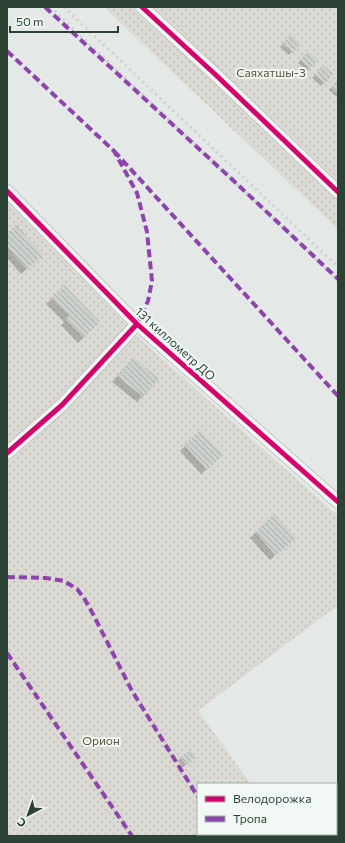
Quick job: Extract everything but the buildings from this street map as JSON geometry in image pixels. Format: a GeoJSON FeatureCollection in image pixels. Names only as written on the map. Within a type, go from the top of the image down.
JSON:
{"type":"FeatureCollection","features":[{"type":"Feature","properties":{"kind":"street"},"geometry":{"type":"LineString","coordinates":[[142,7],[218,77],[338,192]]}},
{"type":"Feature","properties":{"kind":"street","name":"131 киллометр ДО"},"geometry":{"type":"LineString","coordinates":[[7,191],[137,324],[338,502]]}},
{"type":"Feature","properties":{"kind":"street"},"geometry":{"type":"LineString","coordinates":[[7,453],[62,405],[137,324]]}},
{"type":"Feature","properties":{"kind":"green space","name":"Саяхатшы-3"},"geometry":{"type":"Polygon","coordinates":[[[104,7],[338,7],[338,229],[104,7]]]}},
{"type":"Feature","properties":{"kind":"green space","name":"Орион"},"geometry":{"type":"Polygon","coordinates":[[[7,200],[140,339],[338,516],[338,605],[198,711],[250,783],[197,783],[197,835],[289,836],[7,836],[7,200]]]}},
{"type":"Feature","properties":{"kind":"railway"},"geometry":{"type":"LineString","coordinates":[[50,7],[338,280]]}},
{"type":"Feature","properties":{"kind":"railway"},"geometry":{"type":"LineString","coordinates":[[64,7],[338,267]]}},
{"type":"Feature","properties":{"kind":"marked path"},"geometry":{"type":"LineString","coordinates":[[45,7],[338,279]]}},
{"type":"Feature","properties":{"kind":"marked path"},"geometry":{"type":"LineString","coordinates":[[7,51],[114,151],[137,193],[147,232],[152,281],[148,301],[137,324]]}},
{"type":"Feature","properties":{"kind":"marked path"},"geometry":{"type":"LineString","coordinates":[[114,151],[338,396]]}},
{"type":"Feature","properties":{"kind":"marked path"},"geometry":{"type":"LineString","coordinates":[[7,577],[46,578],[64,581],[77,589],[93,614],[132,691],[197,795]]}},
{"type":"Feature","properties":{"kind":"marked path"},"geometry":{"type":"LineString","coordinates":[[7,653],[132,836]]}},
{"type":"Feature","properties":{"kind":"cycle path"},"geometry":{"type":"LineString","coordinates":[[142,7],[218,77],[338,192]]}},
{"type":"Feature","properties":{"kind":"cycle path"},"geometry":{"type":"LineString","coordinates":[[7,191],[137,324],[338,502]]}},
{"type":"Feature","properties":{"kind":"cycle path"},"geometry":{"type":"LineString","coordinates":[[7,453],[62,405],[137,324]]}}]}
